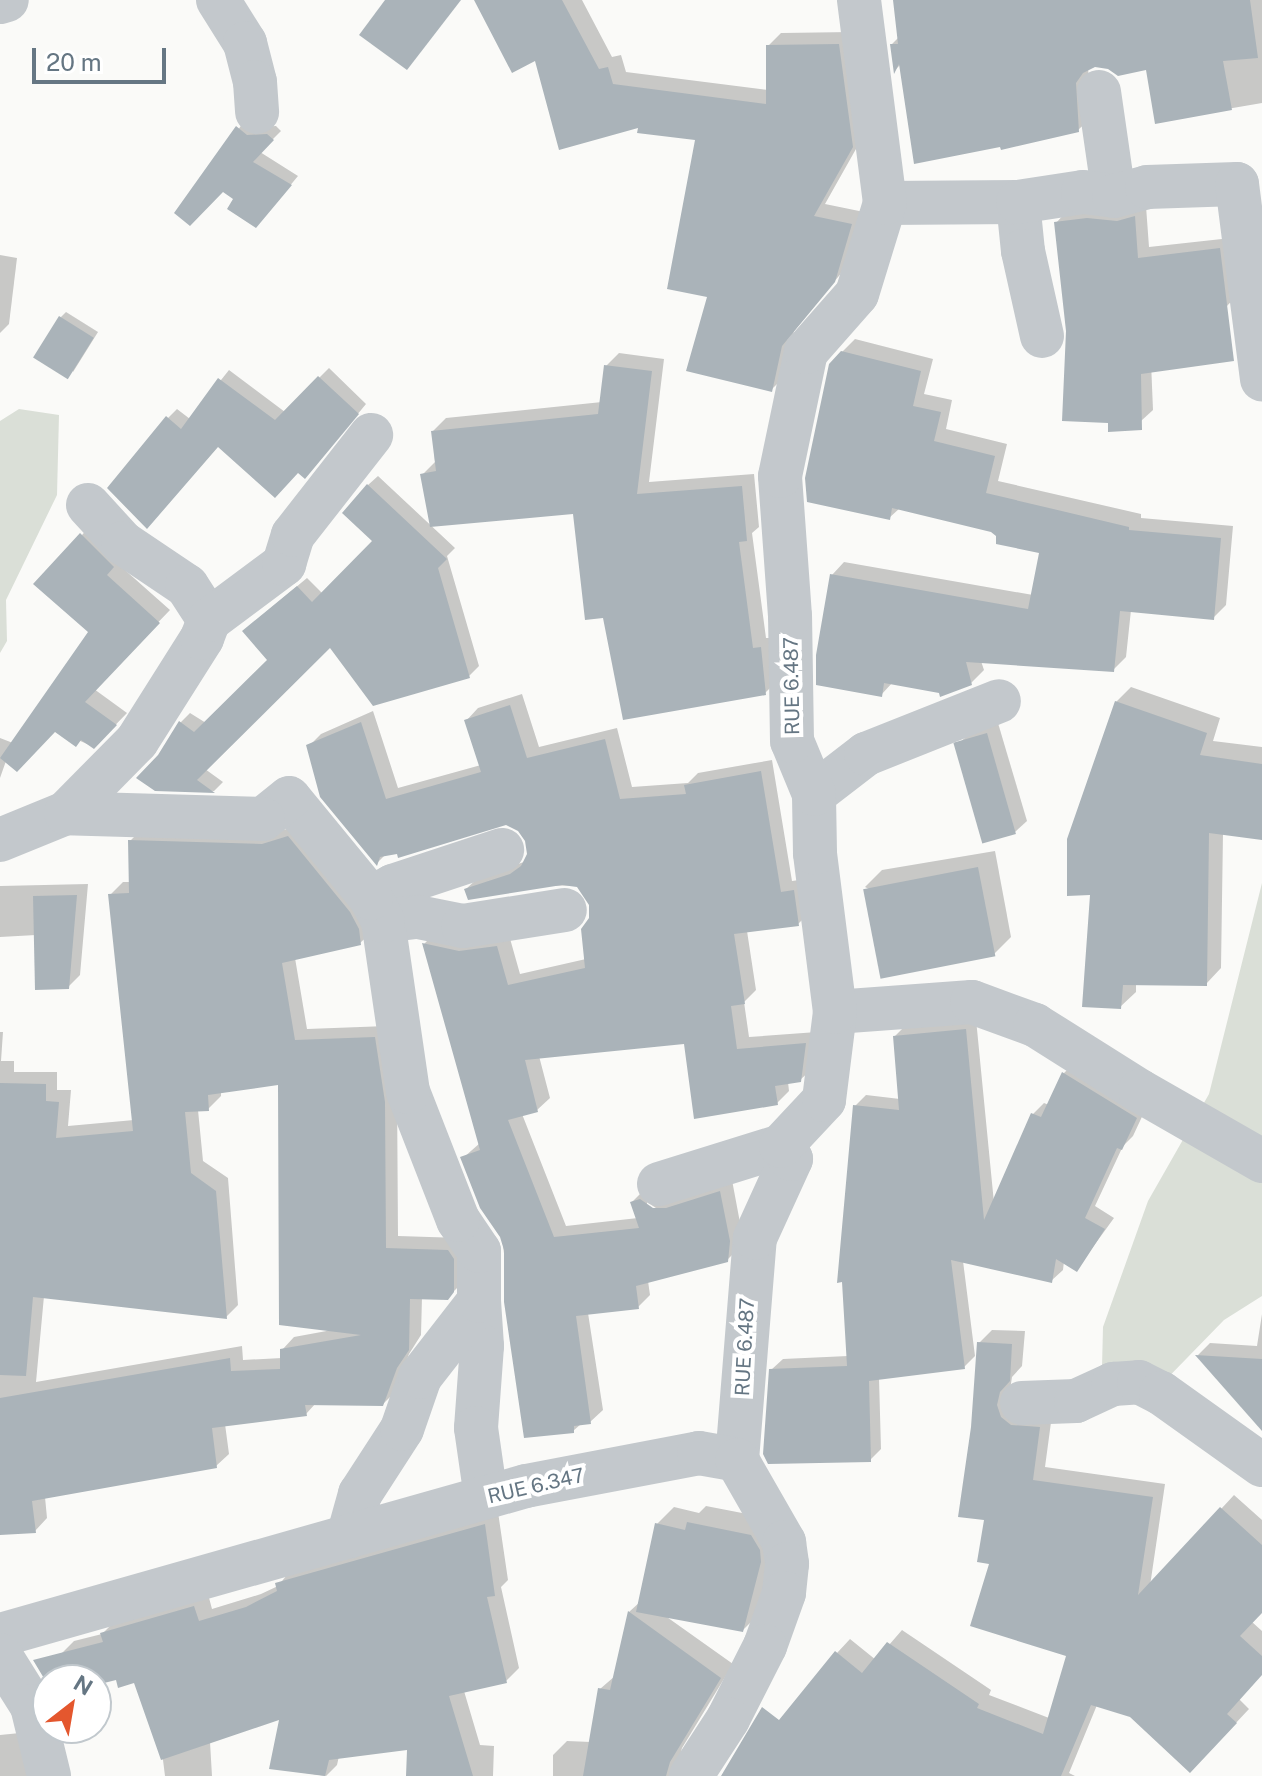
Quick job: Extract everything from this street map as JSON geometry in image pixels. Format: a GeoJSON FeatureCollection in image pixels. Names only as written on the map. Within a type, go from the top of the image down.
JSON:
{"type":"FeatureCollection","features":[{"type":"Feature","properties":{"kind":"street"},"geometry":{"type":"LineString","coordinates":[[0,2],[7,0]]}},
{"type":"Feature","properties":{"kind":"street"},"geometry":{"type":"LineString","coordinates":[[218,0],[245,43],[255,82],[257,112]]}},
{"type":"Feature","properties":{"kind":"street","name":"RUE 6.487"},"geometry":{"type":"LineString","coordinates":[[737,1460],[755,1238],[791,1159],[781,1146],[827,1120],[835,1012],[815,853],[814,794],[792,741],[790,616],[780,476],[806,352],[857,294],[885,203],[859,0]]}},
{"type":"Feature","properties":{"kind":"street"},"geometry":{"type":"LineString","coordinates":[[1099,92],[1114,196]]}},
{"type":"Feature","properties":{"kind":"street"},"geometry":{"type":"LineString","coordinates":[[885,203],[1018,202],[1083,192],[1114,196],[1147,187],[1250,184],[1262,379]]}},
{"type":"Feature","properties":{"kind":"street"},"geometry":{"type":"LineString","coordinates":[[1018,202],[1023,251],[1042,336]]}},
{"type":"Feature","properties":{"kind":"street"},"geometry":{"type":"LineString","coordinates":[[0,840],[66,813],[137,741],[202,638],[209,620],[284,564],[293,535],[371,435]]}},
{"type":"Feature","properties":{"kind":"street"},"geometry":{"type":"LineString","coordinates":[[88,505],[123,543],[187,586],[209,620]]}},
{"type":"Feature","properties":{"kind":"street"},"geometry":{"type":"LineString","coordinates":[[814,794],[866,754],[999,701]]}},
{"type":"Feature","properties":{"kind":"street"},"geometry":{"type":"LineString","coordinates":[[66,813],[263,819],[289,798],[377,909],[408,1092],[458,1220],[479,1251],[482,1346],[476,1428],[486,1497]]}},
{"type":"Feature","properties":{"kind":"street"},"geometry":{"type":"LineString","coordinates":[[377,909],[393,886],[502,850]]}},
{"type":"Feature","properties":{"kind":"street"},"geometry":{"type":"LineString","coordinates":[[377,909],[463,926],[565,910]]}},
{"type":"Feature","properties":{"kind":"street"},"geometry":{"type":"LineString","coordinates":[[835,1012],[972,1002],[1035,1025],[1140,1091],[1262,1161]]}},
{"type":"Feature","properties":{"kind":"street"},"geometry":{"type":"LineString","coordinates":[[659,1184],[781,1146]]}},
{"type":"Feature","properties":{"kind":"street"},"geometry":{"type":"LineString","coordinates":[[348,1537],[360,1494],[402,1429],[420,1377],[479,1301]]}},
{"type":"Feature","properties":{"kind":"street"},"geometry":{"type":"LineString","coordinates":[[1022,1403],[1076,1401],[1113,1384],[1139,1382],[1161,1393],[1262,1465]]}},
{"type":"Feature","properties":{"kind":"street","name":"RUE 6.347"},"geometry":{"type":"LineString","coordinates":[[0,1635],[486,1497],[699,1453],[737,1460]]}},
{"type":"Feature","properties":{"kind":"street"},"geometry":{"type":"LineString","coordinates":[[691,1776],[735,1707],[765,1646],[784,1593],[787,1564],[784,1542],[737,1460]]}},
{"type":"Feature","properties":{"kind":"street"},"geometry":{"type":"LineString","coordinates":[[0,1655],[32,1706],[49,1776]]}},
{"type":"Feature","properties":{"kind":"shaded area"},"geometry":{"type":"Polygon","coordinates":[[[19,409],[59,415],[57,495],[6,600],[7,641],[0,653],[0,421],[19,409]]]}},
{"type":"Feature","properties":{"kind":"shaded area"},"geometry":{"type":"Polygon","coordinates":[[[1262,883],[1262,1296],[1224,1320],[1150,1396],[1102,1367],[1103,1327],[1148,1201],[1209,1094],[1262,883]]]}},
{"type":"Feature","properties":{"kind":"building"},"geometry":{"type":"Polygon","coordinates":[[[385,0],[461,0],[407,70],[359,35],[385,0]]]}},
{"type":"Feature","properties":{"kind":"building"},"geometry":{"type":"Polygon","coordinates":[[[474,0],[562,0],[599,69],[608,67],[613,84],[766,104],[766,45],[839,44],[853,147],[814,216],[852,224],[835,282],[782,346],[772,392],[686,371],[707,297],[667,289],[695,140],[637,133],[638,128],[559,150],[535,61],[512,73],[474,0]]]}},
{"type":"Feature","properties":{"kind":"building"},"geometry":{"type":"Polygon","coordinates":[[[893,0],[1250,0],[1258,58],[1223,61],[1232,110],[1155,124],[1146,70],[1118,76],[1108,69],[1095,67],[1083,73],[1076,83],[1079,132],[1001,150],[1000,147],[914,164],[899,64],[894,74],[890,44],[898,44],[893,0]]]}},
{"type":"Feature","properties":{"kind":"building"},"geometry":{"type":"Polygon","coordinates":[[[236,126],[247,135],[267,134],[274,140],[253,162],[292,185],[256,228],[227,209],[233,199],[223,192],[190,226],[174,213],[236,126]]]}},
{"type":"Feature","properties":{"kind":"building"},"geometry":{"type":"Polygon","coordinates":[[[1135,216],[1138,258],[1220,248],[1234,361],[1141,374],[1142,430],[1108,432],[1108,423],[1062,421],[1066,331],[1054,222],[1087,218],[1117,221],[1135,216]]]}},
{"type":"Feature","properties":{"kind":"building"},"geometry":{"type":"Polygon","coordinates":[[[59,316],[94,338],[68,379],[33,358],[59,316]]]}},
{"type":"Feature","properties":{"kind":"building"},"geometry":{"type":"Polygon","coordinates":[[[841,351],[921,371],[913,406],[941,412],[934,441],[995,456],[986,493],[1129,527],[1129,530],[1221,538],[1214,620],[1120,611],[1114,672],[966,662],[972,685],[940,697],[939,693],[884,683],[882,697],[816,685],[816,655],[830,574],[1028,609],[1039,553],[996,544],[996,536],[991,532],[892,508],[890,520],[807,502],[805,478],[829,364],[841,351]]]}},
{"type":"Feature","properties":{"kind":"building"},"geometry":{"type":"Polygon","coordinates":[[[604,365],[652,371],[637,494],[742,486],[747,541],[739,542],[753,648],[761,647],[766,695],[623,720],[603,618],[585,620],[573,514],[430,527],[420,474],[436,471],[431,431],[598,414],[604,365]]]}},
{"type":"Feature","properties":{"kind":"building"},"geometry":{"type":"Polygon","coordinates":[[[318,376],[359,414],[305,479],[298,473],[275,498],[218,447],[147,529],[107,488],[166,416],[181,429],[218,378],[275,420],[318,376]]]}},
{"type":"Feature","properties":{"kind":"building"},"geometry":{"type":"Polygon","coordinates":[[[367,484],[447,559],[438,568],[470,678],[373,706],[330,648],[197,780],[215,793],[155,791],[136,778],[158,755],[179,721],[194,732],[267,660],[242,631],[297,586],[312,602],[372,541],[342,513],[367,484]]]}},
{"type":"Feature","properties":{"kind":"building"},"geometry":{"type":"Polygon","coordinates":[[[80,533],[114,567],[107,575],[160,623],[85,702],[117,725],[94,749],[81,740],[76,747],[55,732],[17,772],[0,758],[88,632],[33,584],[80,533]]]}},
{"type":"Feature","properties":{"kind":"building"},"geometry":{"type":"Polygon","coordinates":[[[1115,701],[1207,733],[1200,755],[1262,764],[1262,840],[1209,833],[1207,986],[1123,985],[1121,1009],[1082,1007],[1090,895],[1067,896],[1067,839],[1115,701]]]}},
{"type":"Feature","properties":{"kind":"building"},"geometry":{"type":"Polygon","coordinates":[[[510,705],[527,758],[605,739],[620,799],[686,794],[684,785],[761,771],[781,892],[794,890],[799,926],[734,934],[745,1004],[731,1006],[737,1049],[806,1043],[801,1082],[775,1086],[778,1105],[694,1119],[684,1044],[525,1060],[538,1112],[508,1120],[554,1237],[639,1228],[630,1202],[640,1199],[653,1208],[666,1208],[720,1191],[730,1241],[728,1262],[636,1286],[639,1309],[576,1316],[591,1424],[574,1426],[574,1433],[524,1438],[504,1302],[504,1250],[500,1237],[480,1208],[460,1157],[480,1150],[422,943],[459,951],[497,946],[508,985],[585,968],[581,929],[589,918],[589,905],[577,887],[562,885],[468,900],[464,889],[510,874],[521,866],[527,854],[525,841],[518,831],[506,825],[398,858],[397,854],[380,857],[377,866],[320,797],[306,745],[361,722],[386,799],[481,772],[464,720],[510,705]]]}},
{"type":"Feature","properties":{"kind":"building"},"geometry":{"type":"Polygon","coordinates":[[[987,733],[1016,834],[982,844],[953,743],[987,733]]]}},
{"type":"Feature","properties":{"kind":"building"},"geometry":{"type":"Polygon","coordinates":[[[288,836],[350,912],[359,929],[361,945],[282,963],[295,1040],[375,1037],[385,1102],[386,1248],[448,1250],[454,1259],[454,1292],[448,1300],[410,1299],[409,1350],[397,1368],[383,1406],[305,1405],[307,1416],[212,1428],[217,1468],[32,1501],[36,1533],[0,1535],[0,1398],[230,1358],[231,1371],[280,1369],[280,1349],[361,1335],[279,1325],[278,1085],[208,1095],[209,1111],[185,1112],[191,1173],[216,1191],[227,1319],[33,1297],[26,1376],[0,1375],[0,1083],[46,1084],[46,1101],[59,1102],[56,1138],[133,1131],[108,894],[129,893],[128,840],[262,844],[288,836]]]}},
{"type":"Feature","properties":{"kind":"building"},"geometry":{"type":"Polygon","coordinates":[[[978,867],[995,956],[881,979],[863,889],[978,867]]]}},
{"type":"Feature","properties":{"kind":"building"},"geometry":{"type":"Polygon","coordinates":[[[77,895],[69,989],[35,990],[33,896],[77,895]]]}},
{"type":"Feature","properties":{"kind":"building"},"geometry":{"type":"Polygon","coordinates":[[[966,1029],[984,1220],[1031,1113],[1041,1117],[1062,1072],[1137,1118],[1122,1150],[1117,1148],[1085,1218],[1105,1229],[1077,1272],[1056,1259],[1052,1283],[951,1260],[965,1369],[869,1381],[871,1462],[768,1464],[763,1454],[769,1369],[847,1366],[842,1282],[837,1283],[853,1105],[899,1110],[893,1036],[966,1029]]]}},
{"type":"Feature","properties":{"kind":"building"},"geometry":{"type":"Polygon","coordinates":[[[977,1342],[1012,1344],[1010,1381],[1000,1392],[997,1405],[1001,1417],[1011,1425],[1040,1427],[1033,1480],[1153,1497],[1138,1595],[1220,1507],[1262,1545],[1262,1613],[1240,1636],[1262,1656],[1262,1675],[1227,1714],[1237,1723],[1190,1773],[1130,1717],[1091,1705],[1061,1776],[721,1776],[762,1707],[779,1720],[835,1651],[862,1673],[887,1642],[979,1704],[977,1708],[1043,1734],[1066,1656],[970,1626],[989,1564],[977,1562],[984,1520],[958,1517],[971,1427],[977,1342]]]}},
{"type":"Feature","properties":{"kind":"building"},"geometry":{"type":"Polygon","coordinates":[[[1195,1355],[1262,1359],[1262,1431],[1195,1355]]]}},
{"type":"Feature","properties":{"kind":"building"},"geometry":{"type":"Polygon","coordinates":[[[687,1522],[751,1535],[760,1550],[761,1562],[743,1632],[636,1612],[655,1523],[685,1530],[687,1522]]]}},
{"type":"Feature","properties":{"kind":"building"},"geometry":{"type":"Polygon","coordinates":[[[485,1524],[495,1596],[487,1597],[507,1683],[449,1696],[473,1776],[406,1776],[407,1750],[329,1760],[325,1776],[269,1769],[279,1720],[161,1760],[134,1683],[118,1688],[116,1680],[112,1681],[112,1664],[35,1664],[33,1660],[103,1642],[100,1633],[194,1606],[199,1621],[246,1607],[277,1591],[275,1583],[485,1524]]]}},
{"type":"Feature","properties":{"kind":"building"},"geometry":{"type":"Polygon","coordinates":[[[628,1611],[721,1678],[670,1762],[666,1776],[583,1776],[598,1688],[610,1690],[628,1611]]]}}]}
